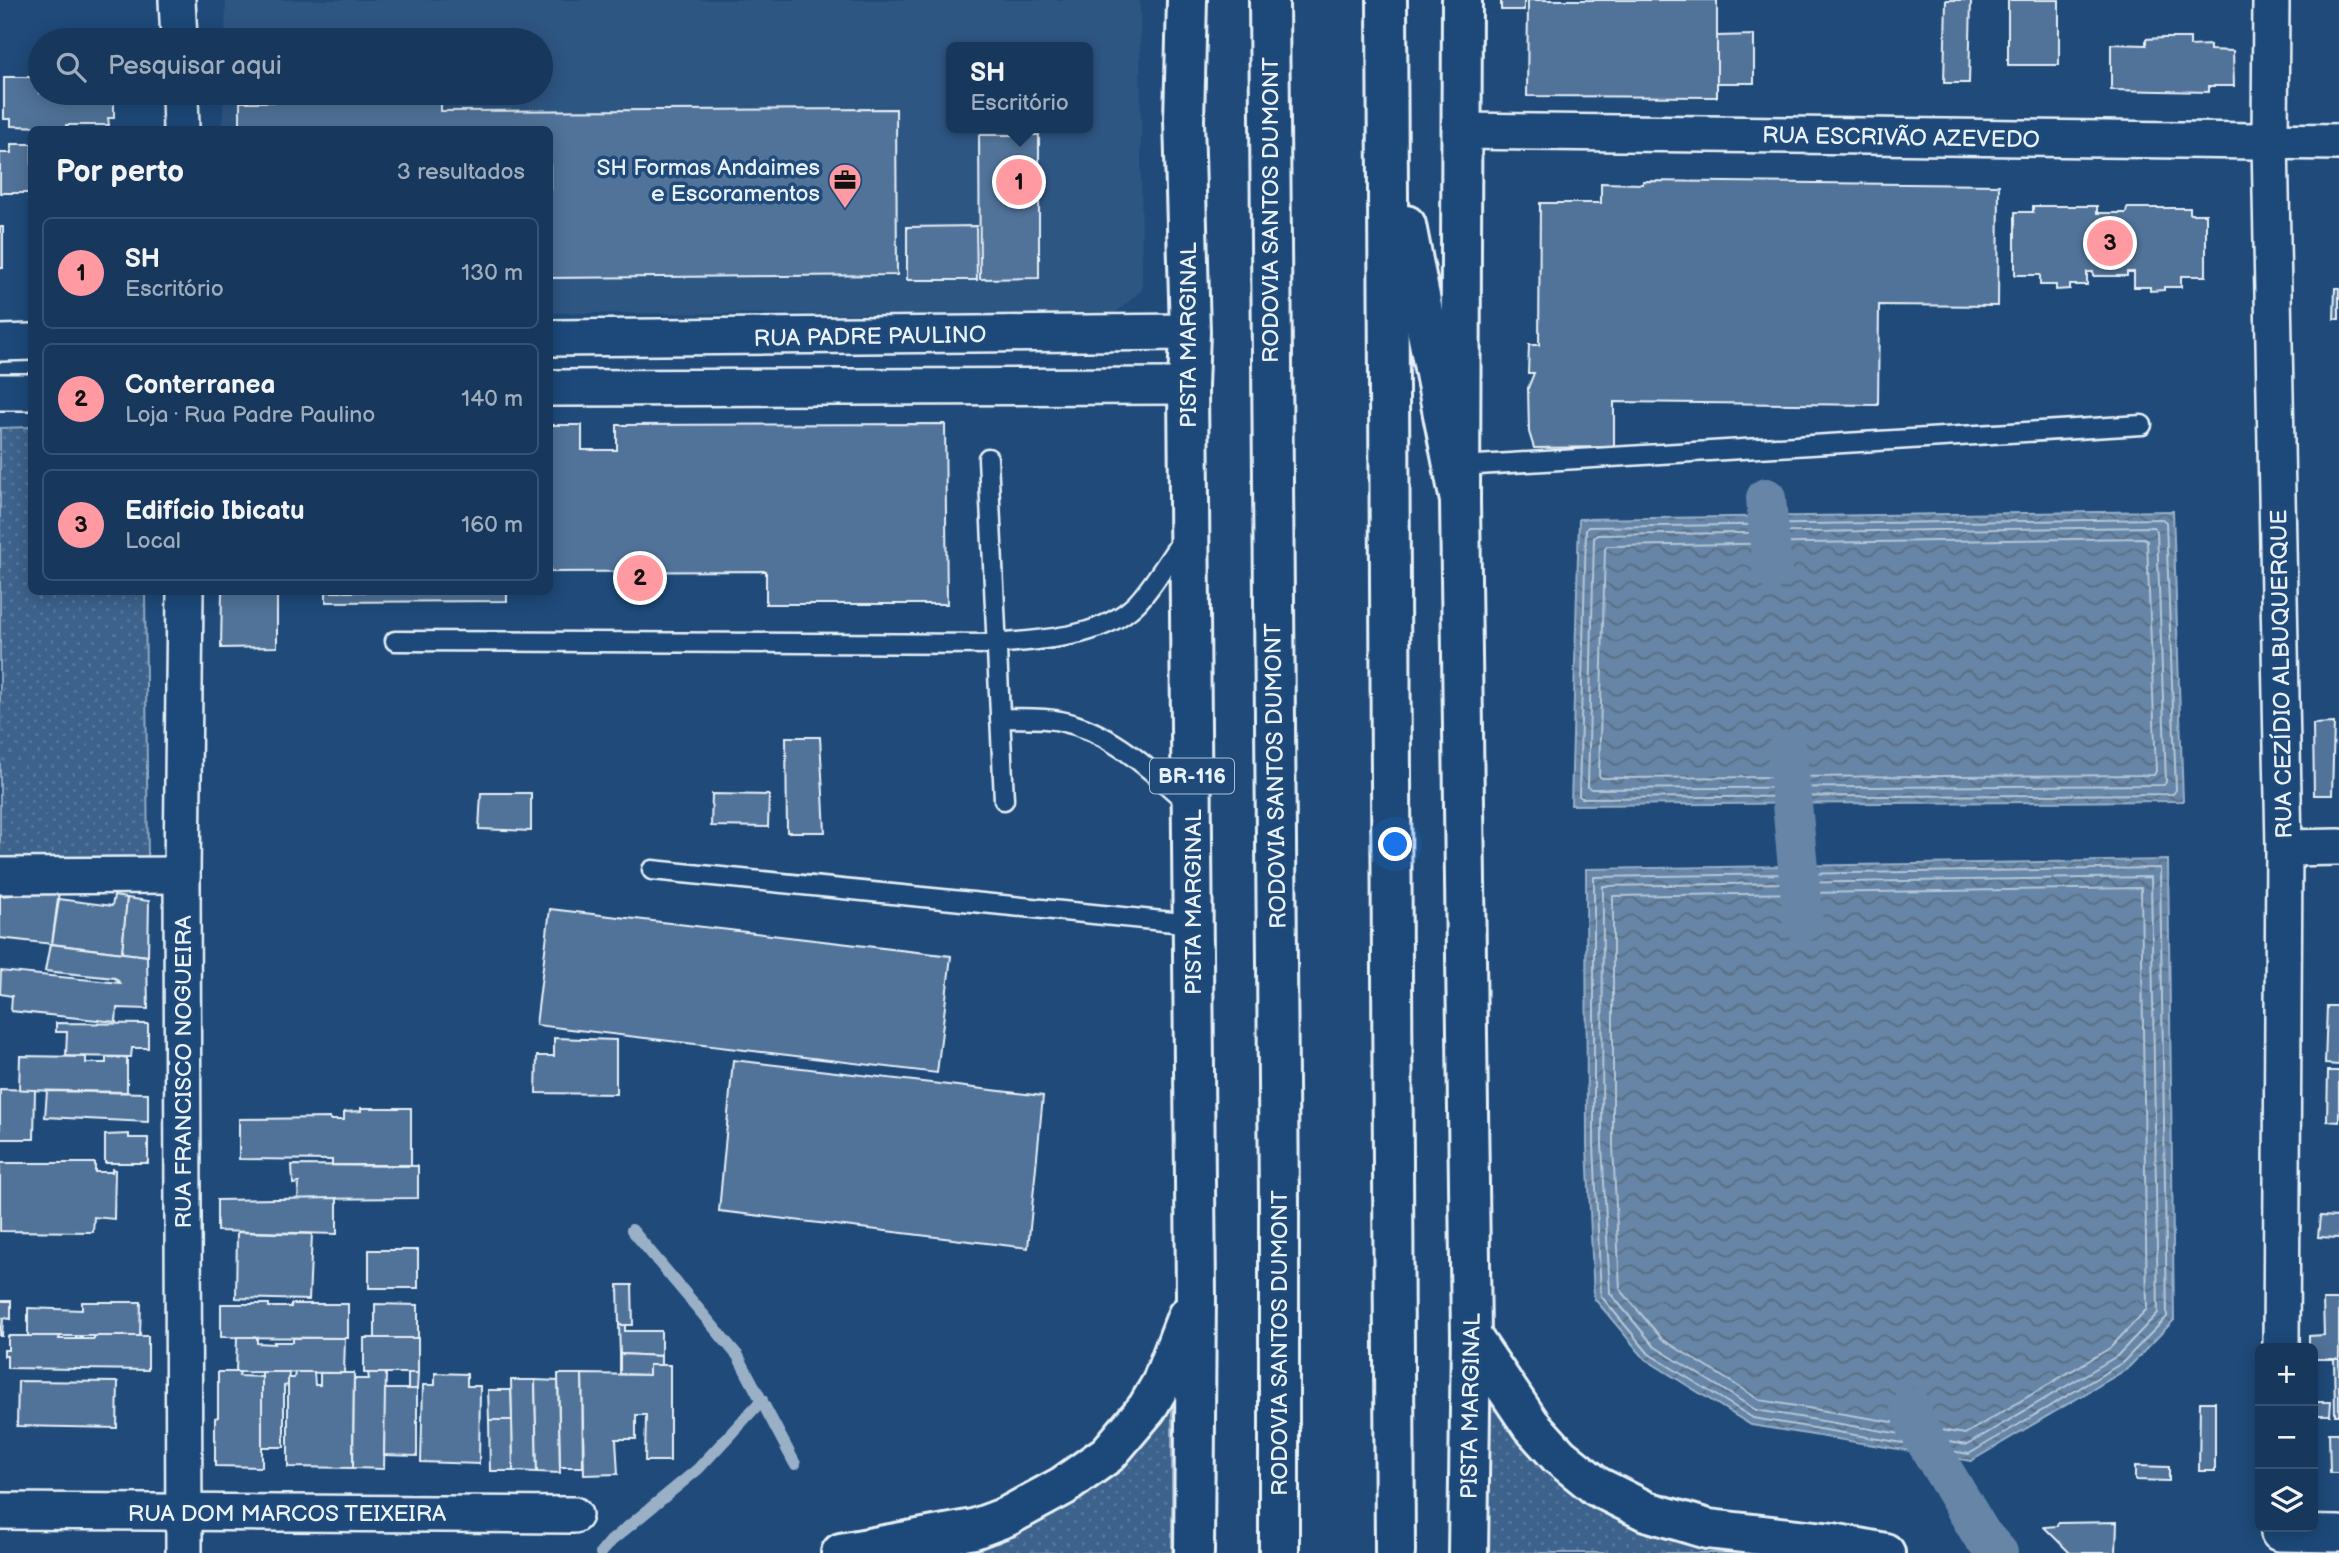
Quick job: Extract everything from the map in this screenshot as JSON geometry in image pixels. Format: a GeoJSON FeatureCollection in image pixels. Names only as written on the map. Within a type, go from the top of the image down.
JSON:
{"type":"FeatureCollection","features":[{"type":"Feature","properties":{"kind":"main road","name":"PISTA MARGINAL"},"geometry":{"type":"LineString","coordinates":[[1187,0],[1184,120],[1190,332],[1188,386],[1196,1295],[1194,1553]]}},
{"type":"Feature","properties":{"kind":"main road","name":"RODOVIA SANTOS DUMONT"},"geometry":{"type":"LineString","coordinates":[[1269,0],[1279,1187],[1279,1553]]}},
{"type":"Feature","properties":{"kind":"main road"},"geometry":{"type":"LineString","coordinates":[[1387,0],[1395,1553]]}},
{"type":"Feature","properties":{"kind":"main road","name":"PISTA MARGINAL"},"geometry":{"type":"LineString","coordinates":[[1462,0],[1460,484],[1471,1336],[1468,1553]]}},
{"type":"Feature","properties":{"kind":"main road"},"geometry":{"type":"LineString","coordinates":[[1388,136],[1460,484]]}},
{"type":"Feature","properties":{"kind":"main road"},"geometry":{"type":"LineString","coordinates":[[841,1553],[974,1529],[1006,1517],[1063,1486],[1108,1454],[1147,1408],[1161,1384],[1196,1295]]}},
{"type":"Feature","properties":{"kind":"main road"},"geometry":{"type":"LineString","coordinates":[[1471,1336],[1531,1425],[1559,1456],[1597,1486],[1646,1511],[1708,1530],[1833,1543],[1885,1553]]}},
{"type":"Feature","properties":{"kind":"street"},"geometry":{"type":"LineString","coordinates":[[177,0],[178,28]]}},
{"type":"Feature","properties":{"kind":"street","name":"RUA CEZÍDIO ALBUQUERQUE"},"geometry":{"type":"LineString","coordinates":[[2272,0],[2270,142],[2284,848],[2281,1343]]}},
{"type":"Feature","properties":{"kind":"street"},"geometry":{"type":"LineString","coordinates":[[180,105],[181,126]]}},
{"type":"Feature","properties":{"kind":"street","name":"RUA ESCRIVÃO AZEVEDO"},"geometry":{"type":"LineString","coordinates":[[1463,131],[2339,142]]}},
{"type":"Feature","properties":{"kind":"street","name":"RUA PADRE PAULINO"},"geometry":{"type":"LineString","coordinates":[[553,338],[1190,332]]}},
{"type":"Feature","properties":{"kind":"street"},"geometry":{"type":"LineString","coordinates":[[0,343],[28,342]]}},
{"type":"Feature","properties":{"kind":"street"},"geometry":{"type":"LineString","coordinates":[[553,388],[1188,386]]}},
{"type":"Feature","properties":{"kind":"street"},"geometry":{"type":"LineString","coordinates":[[0,392],[28,392]]}},
{"type":"Feature","properties":{"kind":"street","name":"RUA FRANCISCO NOGUEIRA"},"geometry":{"type":"LineString","coordinates":[[184,1553],[182,876],[185,595]]}},
{"type":"Feature","properties":{"kind":"street"},"geometry":{"type":"LineString","coordinates":[[2284,848],[2339,847]]}},
{"type":"Feature","properties":{"kind":"street"},"geometry":{"type":"LineString","coordinates":[[0,876],[182,876]]}},
{"type":"Feature","properties":{"kind":"street","name":"RUA DOM MARCOS TEIXEIRA"},"geometry":{"type":"LineString","coordinates":[[0,1511],[574,1515]]}},
{"type":"Feature","properties":{"kind":"street"},"geometry":{"type":"LineString","coordinates":[[2279,1538],[2339,1534]]}},
{"type":"Feature","properties":{"kind":"lane"},"geometry":{"type":"LineString","coordinates":[[1460,484],[2142,425]]}},
{"type":"Feature","properties":{"kind":"lane"},"geometry":{"type":"LineString","coordinates":[[988,457],[1004,800]]}},
{"type":"Feature","properties":{"kind":"lane"},"geometry":{"type":"LineString","coordinates":[[396,641],[997,644],[1064,638],[1103,626],[1135,605],[1189,530]]}},
{"type":"Feature","properties":{"kind":"lane"},"geometry":{"type":"LineString","coordinates":[[1000,718],[1059,720],[1098,733],[1136,758],[1192,806]]}},
{"type":"Feature","properties":{"kind":"lane"},"geometry":{"type":"LineString","coordinates":[[652,870],[1193,924]]}},
{"type":"Feature","properties":{"kind":"shaded area","name":"SH Formas Andaimes e Escoramentos"},"geometry":{"type":"Polygon","coordinates":[[[226,0],[1140,0],[1142,290],[1113,315],[553,313],[553,126],[222,126],[223,105],[553,105],[553,28],[225,28],[226,0]]]}},
{"type":"Feature","properties":{"kind":"shaded area"},"geometry":{"type":"Polygon","coordinates":[[[28,427],[28,595],[145,595],[148,861],[0,861],[0,428],[28,427]]]}},
{"type":"Feature","properties":{"kind":"shaded area"},"geometry":{"type":"Polygon","coordinates":[[[1486,1380],[1581,1494],[1846,1553],[1485,1553],[1486,1380]]]}},
{"type":"Feature","properties":{"kind":"shaded area"},"geometry":{"type":"Polygon","coordinates":[[[1172,1384],[1172,1553],[944,1553],[1172,1384]]]}},
{"type":"Feature","properties":{"kind":"water"},"geometry":{"type":"Polygon","coordinates":[[[2173,511],[2183,801],[1571,805],[1579,519],[2173,511]]]}},
{"type":"Feature","properties":{"kind":"water"},"geometry":{"type":"Polygon","coordinates":[[[2168,860],[2174,1320],[2127,1369],[1971,1461],[1751,1425],[1645,1359],[1594,1298],[1587,1146],[1586,869],[2168,860]]]}},
{"type":"Feature","properties":{"kind":"building"},"geometry":{"type":"Polygon","coordinates":[[[1501,0],[1524,0],[1524,10],[1501,10],[1501,0]]]}},
{"type":"Feature","properties":{"kind":"building"},"geometry":{"type":"Polygon","coordinates":[[[1528,0],[1717,0],[1717,97],[1527,96],[1528,0]]]}},
{"type":"Feature","properties":{"kind":"building"},"geometry":{"type":"Polygon","coordinates":[[[1946,0],[1971,0],[1969,83],[1944,83],[1946,0]]]}},
{"type":"Feature","properties":{"kind":"building"},"geometry":{"type":"Polygon","coordinates":[[[2008,0],[2059,0],[2059,65],[2008,65],[2008,0]]]}},
{"type":"Feature","properties":{"kind":"building"},"geometry":{"type":"Polygon","coordinates":[[[1754,35],[1754,83],[1717,83],[1717,36],[1754,35]]]}},
{"type":"Feature","properties":{"kind":"building"},"geometry":{"type":"Polygon","coordinates":[[[2190,38],[2190,46],[2210,45],[2210,50],[2233,51],[2234,86],[2209,86],[2209,92],[2111,90],[2111,44],[2146,45],[2146,39],[2190,38]]]}},
{"type":"Feature","properties":{"kind":"building"},"geometry":{"type":"Polygon","coordinates":[[[4,77],[28,77],[28,105],[114,105],[114,118],[108,118],[109,125],[11,126],[11,119],[4,119],[4,77]]]}},
{"type":"Feature","properties":{"kind":"building"},"geometry":{"type":"Polygon","coordinates":[[[240,105],[441,105],[441,111],[896,109],[897,275],[553,278],[553,126],[240,126],[240,105]]]}},
{"type":"Feature","properties":{"kind":"building"},"geometry":{"type":"Polygon","coordinates":[[[979,135],[1039,135],[1039,278],[980,279],[979,135]]]}},
{"type":"Feature","properties":{"kind":"building"},"geometry":{"type":"Polygon","coordinates":[[[11,144],[28,144],[28,193],[0,193],[0,153],[11,153],[11,144]]]}},
{"type":"Feature","properties":{"kind":"building"},"geometry":{"type":"Polygon","coordinates":[[[1643,181],[1999,185],[1998,306],[1879,305],[1878,405],[1614,402],[1614,447],[1534,448],[1529,432],[1528,388],[1534,373],[1528,373],[1529,345],[1539,345],[1540,203],[1601,203],[1601,183],[1643,184],[1643,181]]]}},
{"type":"Feature","properties":{"kind":"building"},"geometry":{"type":"Polygon","coordinates":[[[2033,206],[2097,206],[2097,213],[2126,213],[2127,208],[2190,208],[2190,214],[2206,214],[2206,276],[2181,276],[2181,287],[2164,287],[2164,290],[2150,291],[2150,287],[2134,287],[2134,272],[2127,272],[2127,276],[2093,276],[2093,272],[2087,272],[2087,285],[2070,285],[2070,289],[2056,290],[2056,285],[2040,285],[2040,275],[2015,275],[2015,212],[2033,212],[2033,206]]]}},
{"type":"Feature","properties":{"kind":"building"},"geometry":{"type":"Polygon","coordinates":[[[976,226],[977,280],[907,280],[907,227],[976,226]]]}},
{"type":"Feature","properties":{"kind":"building"},"geometry":{"type":"Polygon","coordinates":[[[0,227],[3,227],[3,268],[0,268],[0,227]]]}},
{"type":"Feature","properties":{"kind":"building"},"geometry":{"type":"Polygon","coordinates":[[[2335,288],[2339,288],[2339,319],[2334,319],[2335,288]]]}},
{"type":"Feature","properties":{"kind":"building"},"geometry":{"type":"Polygon","coordinates":[[[945,424],[947,604],[766,604],[766,571],[553,572],[553,425],[582,425],[582,450],[617,450],[617,425],[945,424]]]}},
{"type":"Feature","properties":{"kind":"building"},"geometry":{"type":"Polygon","coordinates":[[[222,595],[277,595],[277,647],[221,648],[222,595]]]}},
{"type":"Feature","properties":{"kind":"building"},"geometry":{"type":"Polygon","coordinates":[[[326,595],[507,595],[507,601],[326,602],[326,595]]]}},
{"type":"Feature","properties":{"kind":"building"},"geometry":{"type":"Polygon","coordinates":[[[2334,723],[2332,795],[2314,795],[2313,724],[2334,723]]]}},
{"type":"Feature","properties":{"kind":"building"},"geometry":{"type":"Polygon","coordinates":[[[786,737],[820,737],[825,832],[787,832],[786,737]]]}},
{"type":"Feature","properties":{"kind":"building"},"geometry":{"type":"Polygon","coordinates":[[[481,793],[531,793],[531,831],[479,829],[481,793]]]}},
{"type":"Feature","properties":{"kind":"building"},"geometry":{"type":"Polygon","coordinates":[[[712,794],[769,795],[768,827],[711,826],[712,794]]]}},
{"type":"Feature","properties":{"kind":"building"},"geometry":{"type":"Polygon","coordinates":[[[60,884],[52,944],[0,938],[0,896],[12,895],[13,888],[60,884]]]}},
{"type":"Feature","properties":{"kind":"building"},"geometry":{"type":"Polygon","coordinates":[[[114,896],[127,898],[122,953],[52,944],[59,899],[112,906],[114,896]]]}},
{"type":"Feature","properties":{"kind":"building"},"geometry":{"type":"Polygon","coordinates":[[[127,898],[149,901],[148,956],[122,953],[127,898]]]}},
{"type":"Feature","properties":{"kind":"building"},"geometry":{"type":"Polygon","coordinates":[[[550,909],[951,956],[937,1073],[536,1025],[550,909]]]}},
{"type":"Feature","properties":{"kind":"building"},"geometry":{"type":"Polygon","coordinates":[[[50,944],[147,956],[148,1009],[117,1008],[116,1022],[11,1011],[12,996],[0,994],[1,971],[120,983],[115,978],[45,971],[50,944]]]}},
{"type":"Feature","properties":{"kind":"building"},"geometry":{"type":"Polygon","coordinates":[[[2327,1006],[2339,1006],[2339,1065],[2325,1064],[2327,1006]]]}},
{"type":"Feature","properties":{"kind":"building"},"geometry":{"type":"Polygon","coordinates":[[[56,1023],[148,1024],[148,1048],[132,1048],[131,1057],[66,1056],[67,1032],[56,1032],[56,1023]]]}},
{"type":"Feature","properties":{"kind":"building"},"geometry":{"type":"Polygon","coordinates":[[[554,1038],[616,1040],[616,1094],[536,1093],[537,1056],[554,1056],[554,1038]]]}},
{"type":"Feature","properties":{"kind":"building"},"geometry":{"type":"Polygon","coordinates":[[[20,1056],[86,1057],[86,1063],[106,1063],[106,1057],[127,1058],[127,1092],[19,1090],[20,1056]]]}},
{"type":"Feature","properties":{"kind":"building"},"geometry":{"type":"Polygon","coordinates":[[[733,1060],[1043,1096],[1028,1248],[719,1211],[733,1060]]]}},
{"type":"Feature","properties":{"kind":"building"},"geometry":{"type":"Polygon","coordinates":[[[2328,1071],[2339,1071],[2339,1122],[2327,1121],[2328,1071]]]}},
{"type":"Feature","properties":{"kind":"building"},"geometry":{"type":"Polygon","coordinates":[[[0,1089],[35,1090],[34,1139],[0,1139],[0,1089]]]}},
{"type":"Feature","properties":{"kind":"building"},"geometry":{"type":"Polygon","coordinates":[[[47,1091],[148,1093],[148,1122],[45,1117],[47,1091]]]}},
{"type":"Feature","properties":{"kind":"building"},"geometry":{"type":"Polygon","coordinates":[[[361,1108],[411,1108],[411,1165],[332,1165],[332,1160],[239,1159],[239,1119],[344,1120],[344,1112],[361,1111],[361,1108]]]}},
{"type":"Feature","properties":{"kind":"building"},"geometry":{"type":"Polygon","coordinates":[[[129,1134],[129,1138],[148,1138],[148,1163],[105,1163],[105,1135],[129,1134]]]}},
{"type":"Feature","properties":{"kind":"building"},"geometry":{"type":"Polygon","coordinates":[[[0,1163],[95,1163],[95,1172],[115,1170],[114,1219],[94,1217],[93,1232],[0,1231],[0,1163]]]}},
{"type":"Feature","properties":{"kind":"building"},"geometry":{"type":"Polygon","coordinates":[[[292,1165],[418,1166],[418,1198],[298,1199],[299,1183],[293,1184],[292,1165]]]}},
{"type":"Feature","properties":{"kind":"building"},"geometry":{"type":"Polygon","coordinates":[[[337,1198],[337,1234],[217,1231],[217,1200],[337,1198]]]}},
{"type":"Feature","properties":{"kind":"building"},"geometry":{"type":"Polygon","coordinates":[[[2320,1216],[2339,1217],[2339,1238],[2318,1237],[2320,1216]]]}},
{"type":"Feature","properties":{"kind":"building"},"geometry":{"type":"Polygon","coordinates":[[[237,1232],[312,1234],[309,1300],[236,1298],[237,1232]]]}},
{"type":"Feature","properties":{"kind":"building"},"geometry":{"type":"Polygon","coordinates":[[[369,1250],[418,1250],[418,1288],[369,1288],[369,1250]]]}},
{"type":"Feature","properties":{"kind":"building"},"geometry":{"type":"Polygon","coordinates":[[[618,1285],[632,1285],[633,1325],[619,1325],[618,1285]]]}},
{"type":"Feature","properties":{"kind":"building"},"geometry":{"type":"Polygon","coordinates":[[[2323,1300],[2339,1300],[2339,1359],[2318,1359],[2318,1343],[2309,1343],[2309,1336],[2324,1335],[2323,1300]]]}},
{"type":"Feature","properties":{"kind":"building"},"geometry":{"type":"Polygon","coordinates":[[[0,1301],[11,1301],[11,1319],[3,1318],[2,1336],[0,1336],[0,1301]]]}},
{"type":"Feature","properties":{"kind":"building"},"geometry":{"type":"Polygon","coordinates":[[[82,1302],[141,1302],[140,1336],[28,1336],[28,1308],[82,1310],[82,1302]]]}},
{"type":"Feature","properties":{"kind":"building"},"geometry":{"type":"Polygon","coordinates":[[[221,1304],[291,1307],[291,1304],[348,1304],[348,1338],[221,1337],[221,1304]]]}},
{"type":"Feature","properties":{"kind":"building"},"geometry":{"type":"Polygon","coordinates":[[[375,1304],[418,1305],[418,1338],[375,1338],[375,1304]]]}},
{"type":"Feature","properties":{"kind":"building"},"geometry":{"type":"Polygon","coordinates":[[[619,1325],[625,1325],[625,1331],[661,1331],[661,1356],[620,1354],[619,1325]]]}},
{"type":"Feature","properties":{"kind":"building"},"geometry":{"type":"Polygon","coordinates":[[[8,1336],[94,1339],[94,1336],[148,1336],[148,1370],[7,1368],[4,1350],[8,1350],[8,1336]]]}},
{"type":"Feature","properties":{"kind":"building"},"geometry":{"type":"Polygon","coordinates":[[[237,1337],[257,1337],[257,1343],[275,1344],[274,1342],[293,1342],[293,1338],[345,1338],[344,1373],[236,1372],[237,1337]]]}},
{"type":"Feature","properties":{"kind":"building"},"geometry":{"type":"Polygon","coordinates":[[[364,1338],[418,1338],[418,1373],[364,1373],[364,1338]]]}},
{"type":"Feature","properties":{"kind":"building"},"geometry":{"type":"Polygon","coordinates":[[[620,1354],[661,1356],[661,1365],[649,1365],[649,1375],[620,1374],[620,1354]]]}},
{"type":"Feature","properties":{"kind":"building"},"geometry":{"type":"Polygon","coordinates":[[[2334,1359],[2339,1359],[2339,1415],[2335,1415],[2334,1359]]]}},
{"type":"Feature","properties":{"kind":"building"},"geometry":{"type":"Polygon","coordinates":[[[649,1365],[670,1365],[670,1461],[645,1461],[646,1415],[636,1415],[636,1439],[616,1439],[618,1474],[584,1475],[582,1374],[649,1375],[649,1365]]]}},
{"type":"Feature","properties":{"kind":"building"},"geometry":{"type":"Polygon","coordinates":[[[218,1372],[240,1372],[239,1376],[262,1377],[262,1467],[215,1466],[218,1372]]]}},
{"type":"Feature","properties":{"kind":"building"},"geometry":{"type":"Polygon","coordinates":[[[262,1372],[289,1372],[288,1385],[284,1386],[284,1447],[262,1447],[262,1372]]]}},
{"type":"Feature","properties":{"kind":"building"},"geometry":{"type":"Polygon","coordinates":[[[295,1372],[314,1372],[315,1385],[320,1385],[320,1373],[354,1373],[353,1468],[288,1467],[288,1378],[294,1378],[295,1372]]]}},
{"type":"Feature","properties":{"kind":"building"},"geometry":{"type":"Polygon","coordinates":[[[368,1373],[386,1373],[384,1469],[353,1468],[354,1379],[369,1379],[368,1373]]]}},
{"type":"Feature","properties":{"kind":"building"},"geometry":{"type":"Polygon","coordinates":[[[408,1373],[418,1373],[417,1389],[408,1389],[408,1373]]]}},
{"type":"Feature","properties":{"kind":"building"},"geometry":{"type":"Polygon","coordinates":[[[435,1373],[467,1374],[467,1386],[480,1386],[479,1464],[421,1462],[423,1385],[435,1385],[435,1373]]]}},
{"type":"Feature","properties":{"kind":"building"},"geometry":{"type":"Polygon","coordinates":[[[558,1374],[582,1374],[583,1467],[560,1467],[558,1374]]]}},
{"type":"Feature","properties":{"kind":"building"},"geometry":{"type":"Polygon","coordinates":[[[511,1380],[535,1380],[537,1472],[513,1471],[511,1380]]]}},
{"type":"Feature","properties":{"kind":"building"},"geometry":{"type":"Polygon","coordinates":[[[535,1380],[558,1381],[560,1473],[537,1472],[535,1380]]]}},
{"type":"Feature","properties":{"kind":"building"},"geometry":{"type":"Polygon","coordinates":[[[18,1381],[118,1382],[117,1428],[17,1426],[18,1381]]]}},
{"type":"Feature","properties":{"kind":"building"},"geometry":{"type":"Polygon","coordinates":[[[385,1389],[417,1389],[417,1456],[384,1455],[385,1389]]]}},
{"type":"Feature","properties":{"kind":"building"},"geometry":{"type":"Polygon","coordinates":[[[488,1390],[511,1390],[512,1420],[489,1420],[488,1390]]]}},
{"type":"Feature","properties":{"kind":"building"},"geometry":{"type":"Polygon","coordinates":[[[2200,1402],[2215,1402],[2215,1471],[2199,1471],[2200,1402]]]}},
{"type":"Feature","properties":{"kind":"building"},"geometry":{"type":"Polygon","coordinates":[[[2318,1402],[2331,1402],[2330,1415],[2318,1415],[2318,1402]]]}},
{"type":"Feature","properties":{"kind":"building"},"geometry":{"type":"Polygon","coordinates":[[[489,1420],[512,1420],[513,1471],[490,1471],[489,1420]]]}},
{"type":"Feature","properties":{"kind":"building"},"geometry":{"type":"Polygon","coordinates":[[[2329,1433],[2339,1433],[2339,1473],[2330,1473],[2329,1433]]]}},
{"type":"Feature","properties":{"kind":"building"},"geometry":{"type":"Polygon","coordinates":[[[2135,1466],[2169,1467],[2169,1481],[2135,1480],[2135,1466]]]}},
{"type":"Feature","properties":{"kind":"building"},"geometry":{"type":"Polygon","coordinates":[[[2117,1522],[2116,1553],[2070,1553],[2044,1527],[2057,1526],[2058,1523],[2117,1522]]]}},
{"type":"Feature","properties":{"kind":"waterway"},"geometry":{"type":"LineString","coordinates":[[1766,498],[1772,570]]}},
{"type":"Feature","properties":{"kind":"waterway"},"geometry":{"type":"LineString","coordinates":[[1787,750],[1803,922]]}},
{"type":"Feature","properties":{"kind":"waterway"},"geometry":{"type":"LineString","coordinates":[[632,1230],[738,1356],[795,1464]]}},
{"type":"Feature","properties":{"kind":"waterway"},"geometry":{"type":"LineString","coordinates":[[601,1553],[611,1541],[698,1469],[762,1400]]}},
{"type":"Feature","properties":{"kind":"waterway"},"geometry":{"type":"LineString","coordinates":[[1910,1407],[1916,1425],[1981,1534],[1998,1553]]}},
{"type":"Feature","properties":{"kind":"place","name":"SH"},"geometry":{"type":"Point","coordinates":[1019,182]}},
{"type":"Feature","properties":{"kind":"place","name":"SH Formas Andaimes e Escoramentos"},"geometry":{"type":"Point","coordinates":[845,210]}},
{"type":"Feature","properties":{"kind":"place","name":"Edifício Ibicatu"},"geometry":{"type":"Point","coordinates":[2110,243]}},
{"type":"Feature","properties":{"kind":"place","name":"Conterranea"},"geometry":{"type":"Point","coordinates":[640,578]}}]}
